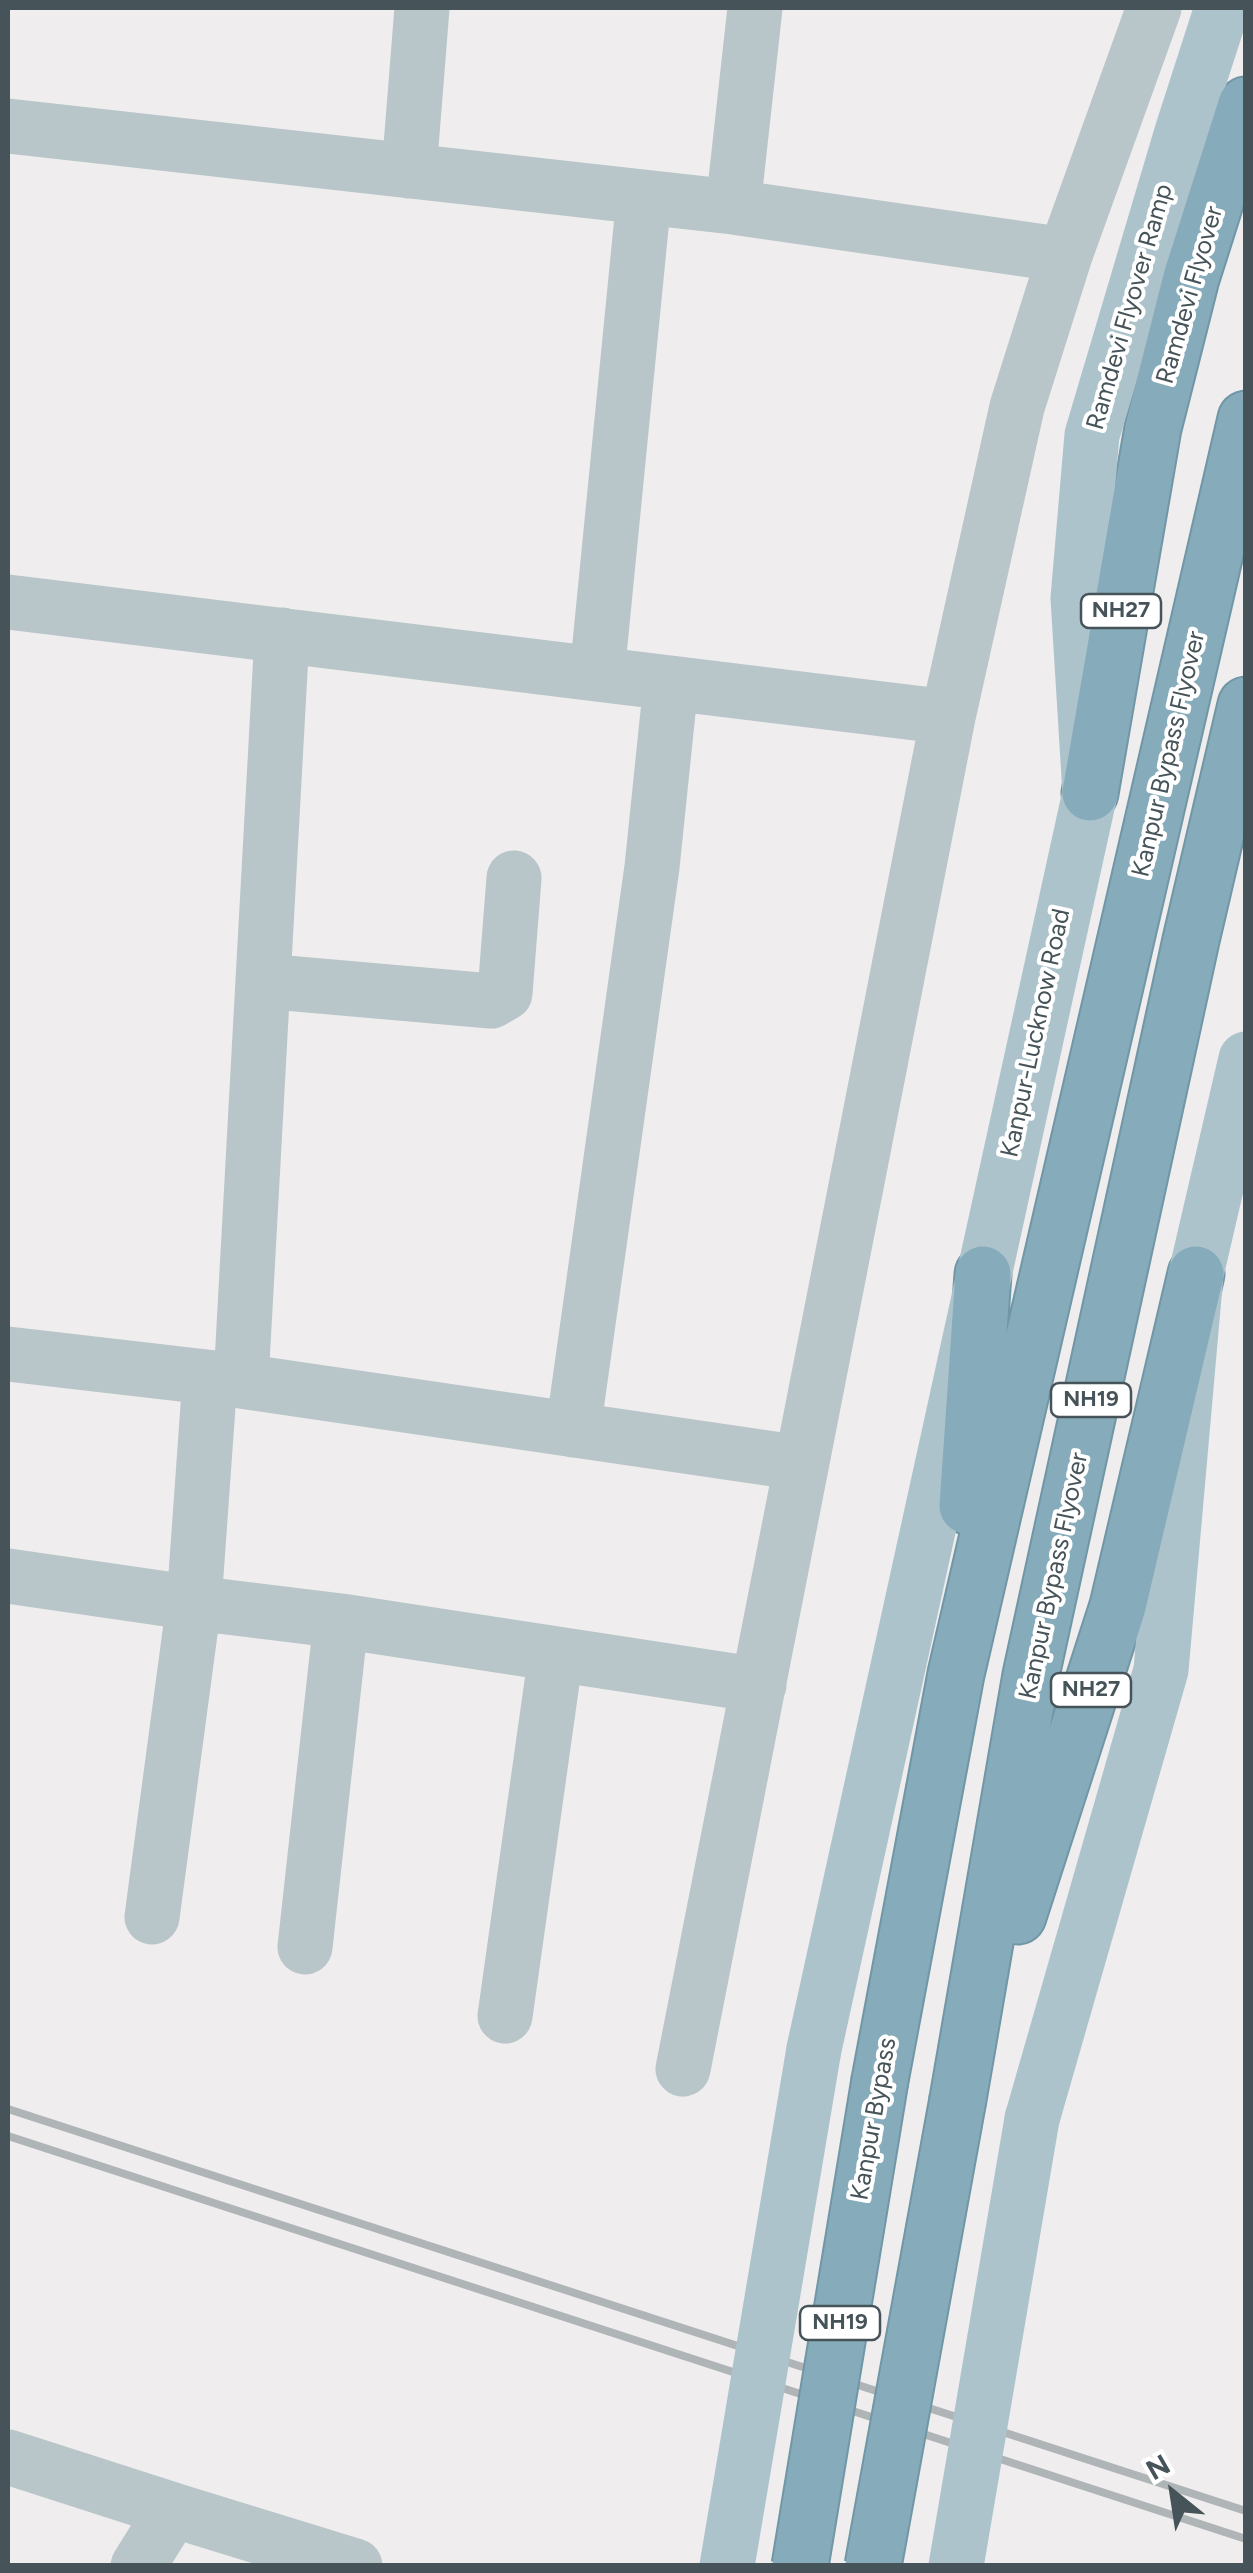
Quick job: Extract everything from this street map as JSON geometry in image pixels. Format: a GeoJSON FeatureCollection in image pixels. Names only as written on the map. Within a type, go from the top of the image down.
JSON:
{"type":"FeatureCollection","features":[{"type":"Feature","properties":{"kind":"highway","name":"Ramdevi Flyover"},"geometry":{"type":"LineString","coordinates":[[1090,793],[1153,428],[1192,278],[1246,105]]}},
{"type":"Feature","properties":{"kind":"highway","name":"Kanpur Bypass Flyover"},"geometry":{"type":"LineString","coordinates":[[956,1674],[1245,420]]}},
{"type":"Feature","properties":{"kind":"highway","name":"Kanpur Bypass Flyover"},"geometry":{"type":"LineString","coordinates":[[958,2098],[1031,1674],[1246,705]]}},
{"type":"Feature","properties":{"kind":"highway","name":"NH27"},"geometry":{"type":"LineString","coordinates":[[956,1674],[984,1274]]}},
{"type":"Feature","properties":{"kind":"highway","name":"NH27"},"geometry":{"type":"LineString","coordinates":[[958,2098],[1118,1606],[1196,1274]]}},
{"type":"Feature","properties":{"kind":"highway","name":"Kanpur Bypass"},"geometry":{"type":"LineString","coordinates":[[800,2566],[880,2080],[956,1674]]}},
{"type":"Feature","properties":{"kind":"highway","name":"NH19"},"geometry":{"type":"LineString","coordinates":[[873,2566],[958,2098]]}},
{"type":"Feature","properties":{"kind":"main road","name":"Ramdevi Flyover Ramp"},"geometry":{"type":"LineString","coordinates":[[1090,793],[1078,598],[1092,435],[1222,8]]}},
{"type":"Feature","properties":{"kind":"main road","name":"Kanpur-Lucknow Road"},"geometry":{"type":"LineString","coordinates":[[727,2566],[814,2049],[1090,793]]}},
{"type":"Feature","properties":{"kind":"main road","name":"NH27"},"geometry":{"type":"LineString","coordinates":[[1196,1274],[1246,1059]]}},
{"type":"Feature","properties":{"kind":"main road"},"geometry":{"type":"LineString","coordinates":[[956,2566],[1032,2119],[1161,1670],[1196,1274]]}},
{"type":"Feature","properties":{"kind":"street"},"geometry":{"type":"LineString","coordinates":[[409,170],[422,8]]}},
{"type":"Feature","properties":{"kind":"street"},"geometry":{"type":"LineString","coordinates":[[733,207],[754,8]]}},
{"type":"Feature","properties":{"kind":"street"},"geometry":{"type":"LineString","coordinates":[[683,2069],[948,716],[1017,407],[1064,255],[1154,8]]}},
{"type":"Feature","properties":{"kind":"street"},"geometry":{"type":"LineString","coordinates":[[8,126],[644,196],[1064,255]]}},
{"type":"Feature","properties":{"kind":"street"},"geometry":{"type":"LineString","coordinates":[[596,674],[644,196]]}},
{"type":"Feature","properties":{"kind":"street"},"geometry":{"type":"LineString","coordinates":[[8,602],[948,716]]}},
{"type":"Feature","properties":{"kind":"street"},"geometry":{"type":"LineString","coordinates":[[152,1916],[225,1379],[263,982],[282,635]]}},
{"type":"Feature","properties":{"kind":"street"},"geometry":{"type":"LineString","coordinates":[[574,1430],[652,867],[671,682]]}},
{"type":"Feature","properties":{"kind":"street"},"geometry":{"type":"LineString","coordinates":[[263,982],[491,1001],[504,993],[514,878]]}},
{"type":"Feature","properties":{"kind":"street"},"geometry":{"type":"LineString","coordinates":[[8,1354],[225,1379],[800,1464]]}},
{"type":"Feature","properties":{"kind":"street"},"geometry":{"type":"LineString","coordinates":[[8,1576],[341,1621],[760,1685]]}},
{"type":"Feature","properties":{"kind":"street"},"geometry":{"type":"LineString","coordinates":[[305,1947],[341,1621]]}},
{"type":"Feature","properties":{"kind":"street"},"geometry":{"type":"LineString","coordinates":[[505,2016],[556,1654]]}},
{"type":"Feature","properties":{"kind":"street"},"geometry":{"type":"LineString","coordinates":[[8,2457],[355,2566]]}},
{"type":"Feature","properties":{"kind":"street"},"geometry":{"type":"LineString","coordinates":[[138,2566],[174,2510]]}},
{"type":"Feature","properties":{"kind":"railway"},"geometry":{"type":"LineString","coordinates":[[8,2109],[1246,2511]]}},
{"type":"Feature","properties":{"kind":"railway"},"geometry":{"type":"LineString","coordinates":[[8,2136],[1246,2539]]}}]}
